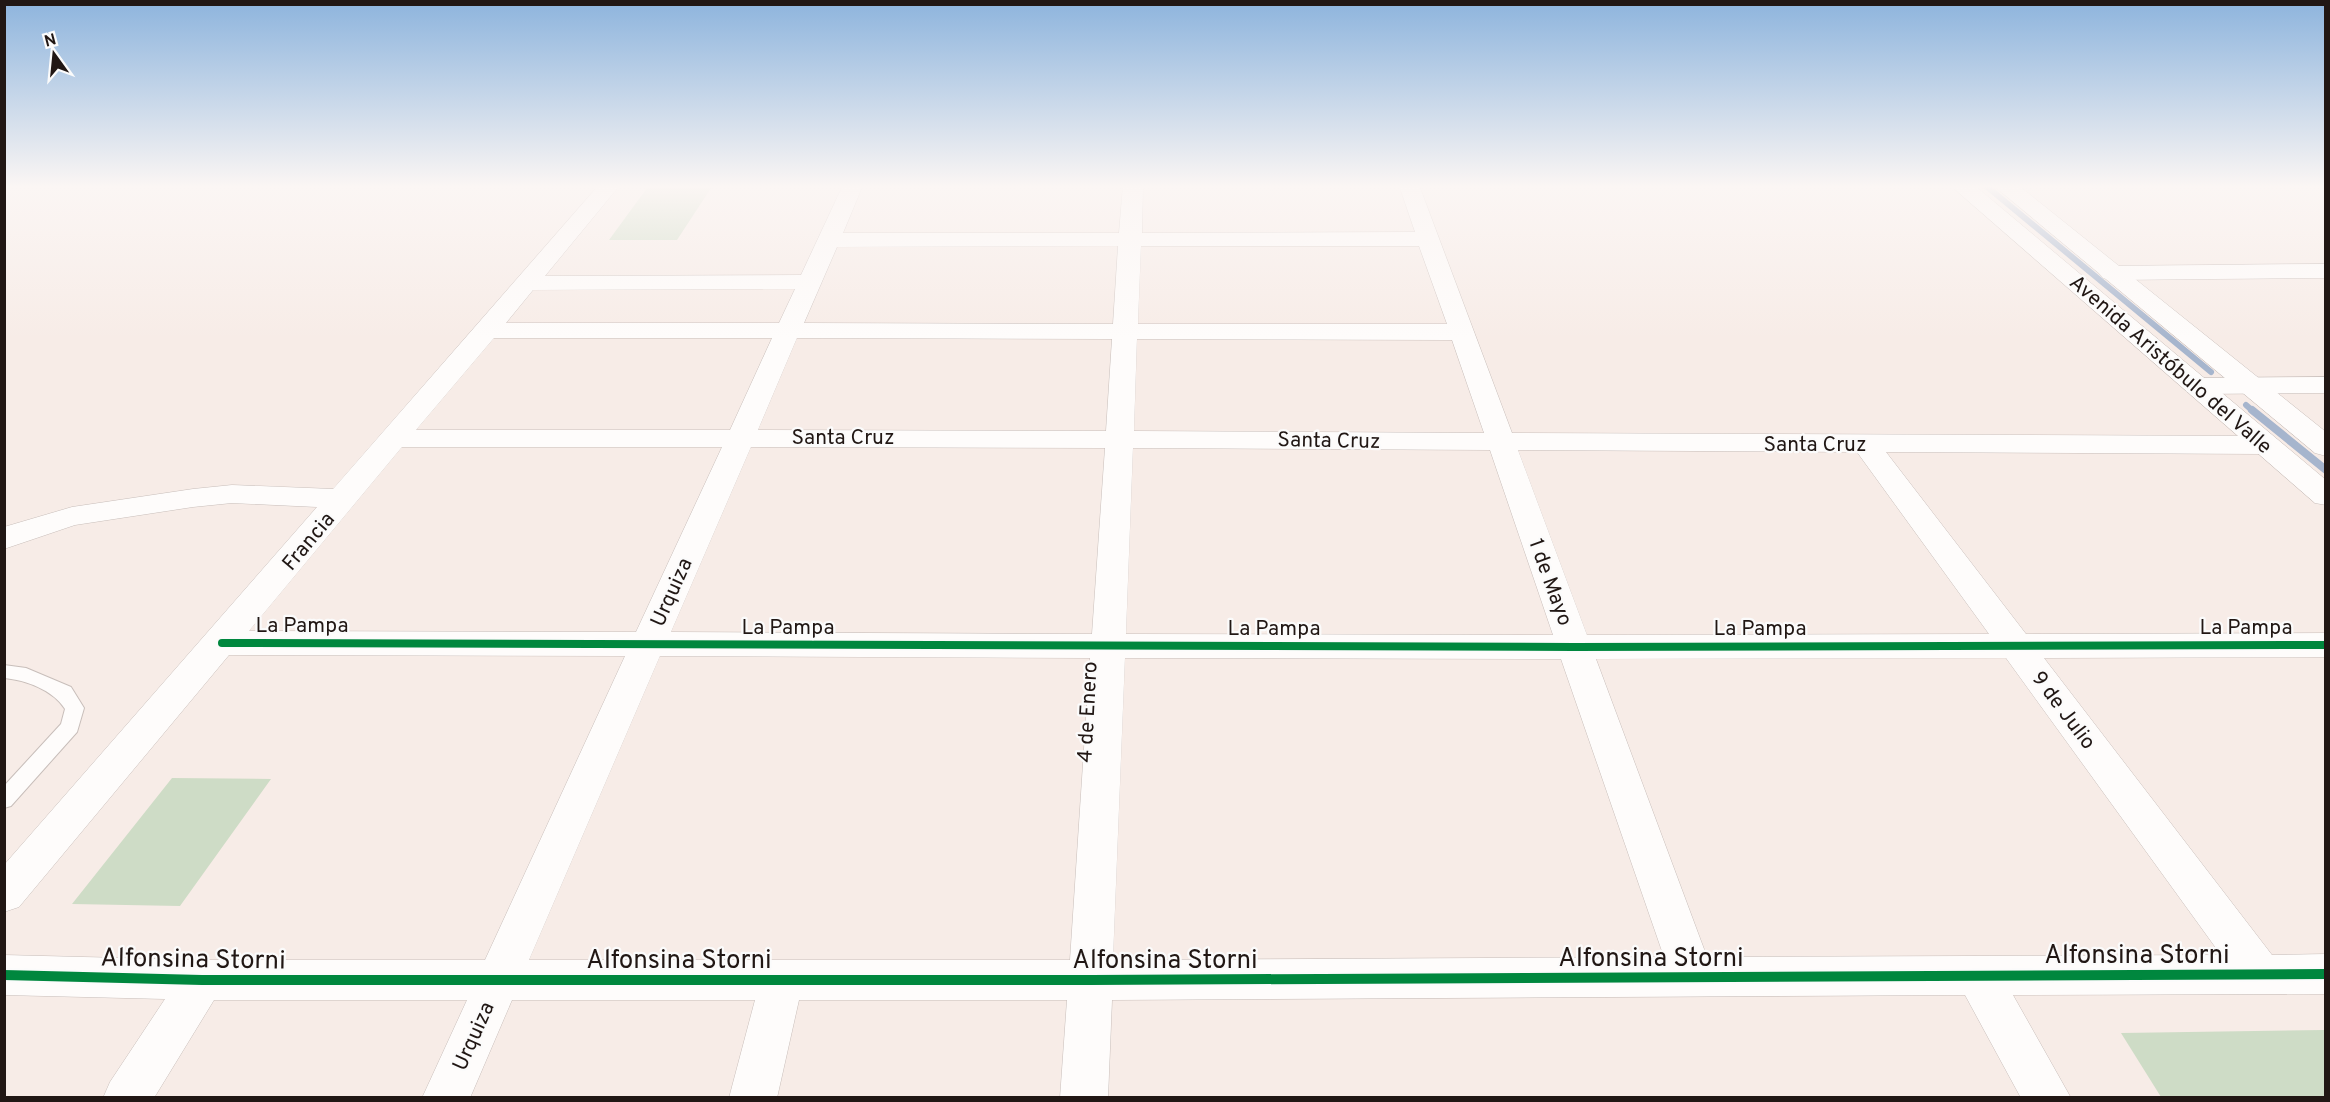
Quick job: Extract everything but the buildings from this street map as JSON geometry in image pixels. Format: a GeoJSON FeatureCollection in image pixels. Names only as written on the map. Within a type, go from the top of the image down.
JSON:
{"type":"FeatureCollection","features":[{"type":"Feature","properties":{"kind":"main road","name":"Avenida Aristóbulo del Valle"},"geometry":{"type":"LineString","coordinates":[[2021,236],[2325,496]]}},
{"type":"Feature","properties":{"kind":"main road","name":"Avenida Aristóbulo del Valle"},"geometry":{"type":"LineString","coordinates":[[2067,236],[2325,447]]}},
{"type":"Feature","properties":{"kind":"street","name":"Francia"},"geometry":{"type":"LineString","coordinates":[[4,895],[222,643],[567,236]]}},
{"type":"Feature","properties":{"kind":"street","name":"Urquiza"},"geometry":{"type":"LineString","coordinates":[[446,1098],[831,236]]}},
{"type":"Feature","properties":{"kind":"street","name":"4 de Enero"},"geometry":{"type":"LineString","coordinates":[[1084,1098],[1130,239]]}},
{"type":"Feature","properties":{"kind":"street"},"geometry":{"type":"LineString","coordinates":[[829,240],[1428,239]]}},
{"type":"Feature","properties":{"kind":"street","name":"1 de Mayo"},"geometry":{"type":"LineString","coordinates":[[1428,239],[1693,978]]}},
{"type":"Feature","properties":{"kind":"street"},"geometry":{"type":"LineString","coordinates":[[2111,273],[2325,271]]}},
{"type":"Feature","properties":{"kind":"street"},"geometry":{"type":"LineString","coordinates":[[529,283],[810,282]]}},
{"type":"Feature","properties":{"kind":"street"},"geometry":{"type":"LineString","coordinates":[[488,330],[1461,332]]}},
{"type":"Feature","properties":{"kind":"street"},"geometry":{"type":"LineString","coordinates":[[2196,386],[2325,385]]}},
{"type":"Feature","properties":{"kind":"street","name":"Santa Cruz"},"geometry":{"type":"LineString","coordinates":[[394,439],[1120,438],[1866,445],[2264,445]]}},
{"type":"Feature","properties":{"kind":"street","name":"9 de Julio"},"geometry":{"type":"LineString","coordinates":[[1866,445],[2261,974]]}},
{"type":"Feature","properties":{"kind":"street"},"geometry":{"type":"LineString","coordinates":[[4,539],[21,531],[72,516],[192,498],[232,494],[344,498]]}},
{"type":"Feature","properties":{"kind":"street","name":"La Pampa"},"geometry":{"type":"LineString","coordinates":[[222,643],[1574,647],[2325,645]]}},
{"type":"Feature","properties":{"kind":"street","name":"Alfonsina Storni"},"geometry":{"type":"LineString","coordinates":[[4,975],[202,980],[497,981],[2325,974]]}},
{"type":"Feature","properties":{"kind":"street"},"geometry":{"type":"LineString","coordinates":[[1978,976],[2047,1098]]}},
{"type":"Feature","properties":{"kind":"street"},"geometry":{"type":"LineString","coordinates":[[753,1098],[782,979]]}},
{"type":"Feature","properties":{"kind":"street"},"geometry":{"type":"LineString","coordinates":[[127,1098],[202,980]]}},
{"type":"Feature","properties":{"kind":"lane"},"geometry":{"type":"LineString","coordinates":[[4,671],[20,673],[64,692],[75,708],[70,727],[4,800]]}},
{"type":"Feature","properties":{"kind":"green space"},"geometry":{"type":"Polygon","coordinates":[[[612,236],[679,236],[677,240],[609,240],[612,236]]]}},
{"type":"Feature","properties":{"kind":"green space"},"geometry":{"type":"Polygon","coordinates":[[[172,778],[271,779],[180,906],[72,904],[172,778]]]}},
{"type":"Feature","properties":{"kind":"green space"},"geometry":{"type":"Polygon","coordinates":[[[2324,1030],[2325,1098],[2161,1097],[2121,1033],[2324,1030]]]}},
{"type":"Feature","properties":{"kind":"waterway"},"geometry":{"type":"LineString","coordinates":[[2047,236],[2211,372]]}},
{"type":"Feature","properties":{"kind":"waterway"},"geometry":{"type":"LineString","coordinates":[[2246,405],[2254,412]]}},
{"type":"Feature","properties":{"kind":"waterway"},"geometry":{"type":"LineString","coordinates":[[2252,410],[2326,470]]}},
{"type":"Feature","properties":{"kind":"cycle path"},"geometry":{"type":"LineString","coordinates":[[222,643],[1574,647],[2326,645]]}},
{"type":"Feature","properties":{"kind":"cycle path"},"geometry":{"type":"LineString","coordinates":[[4,975],[202,980],[1091,980],[2326,974]]}}]}
